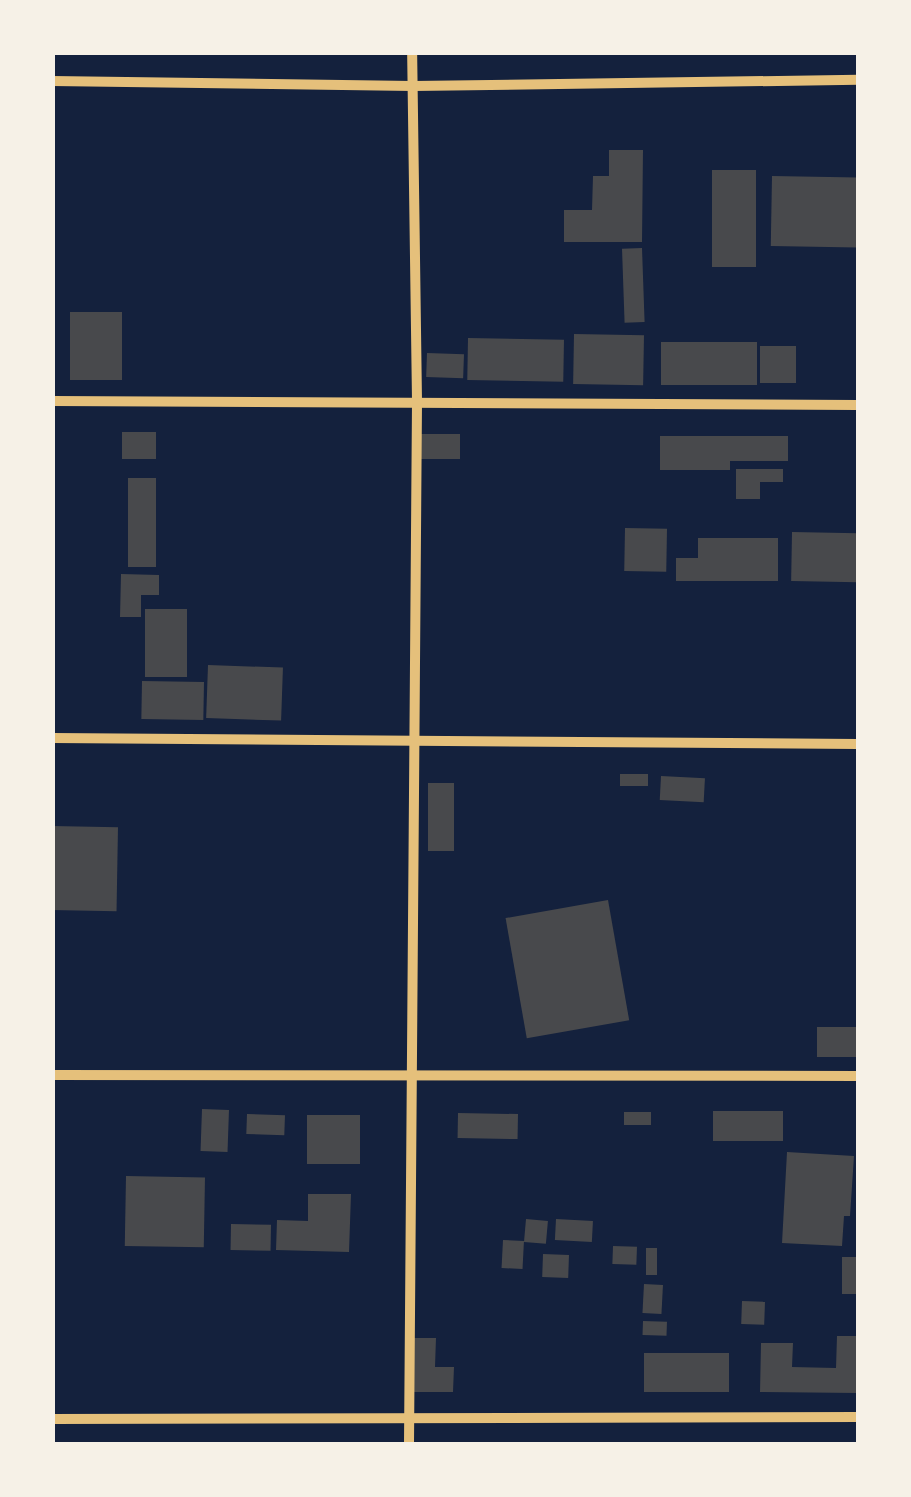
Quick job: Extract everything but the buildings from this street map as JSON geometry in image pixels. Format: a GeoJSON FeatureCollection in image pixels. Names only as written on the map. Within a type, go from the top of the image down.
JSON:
{"type":"FeatureCollection","features":[{"type":"Feature","properties":{"kind":"street"},"geometry":{"type":"LineString","coordinates":[[409,1444],[417,402],[412,52]]}},
{"type":"Feature","properties":{"kind":"street"},"geometry":{"type":"LineString","coordinates":[[52,81],[413,86],[858,80]]}},
{"type":"Feature","properties":{"kind":"street"},"geometry":{"type":"LineString","coordinates":[[52,401],[858,405]]}},
{"type":"Feature","properties":{"kind":"street"},"geometry":{"type":"LineString","coordinates":[[52,738],[858,744]]}},
{"type":"Feature","properties":{"kind":"street"},"geometry":{"type":"LineString","coordinates":[[52,1075],[858,1076]]}},
{"type":"Feature","properties":{"kind":"street"},"geometry":{"type":"LineString","coordinates":[[52,1419],[858,1416]]}}]}
